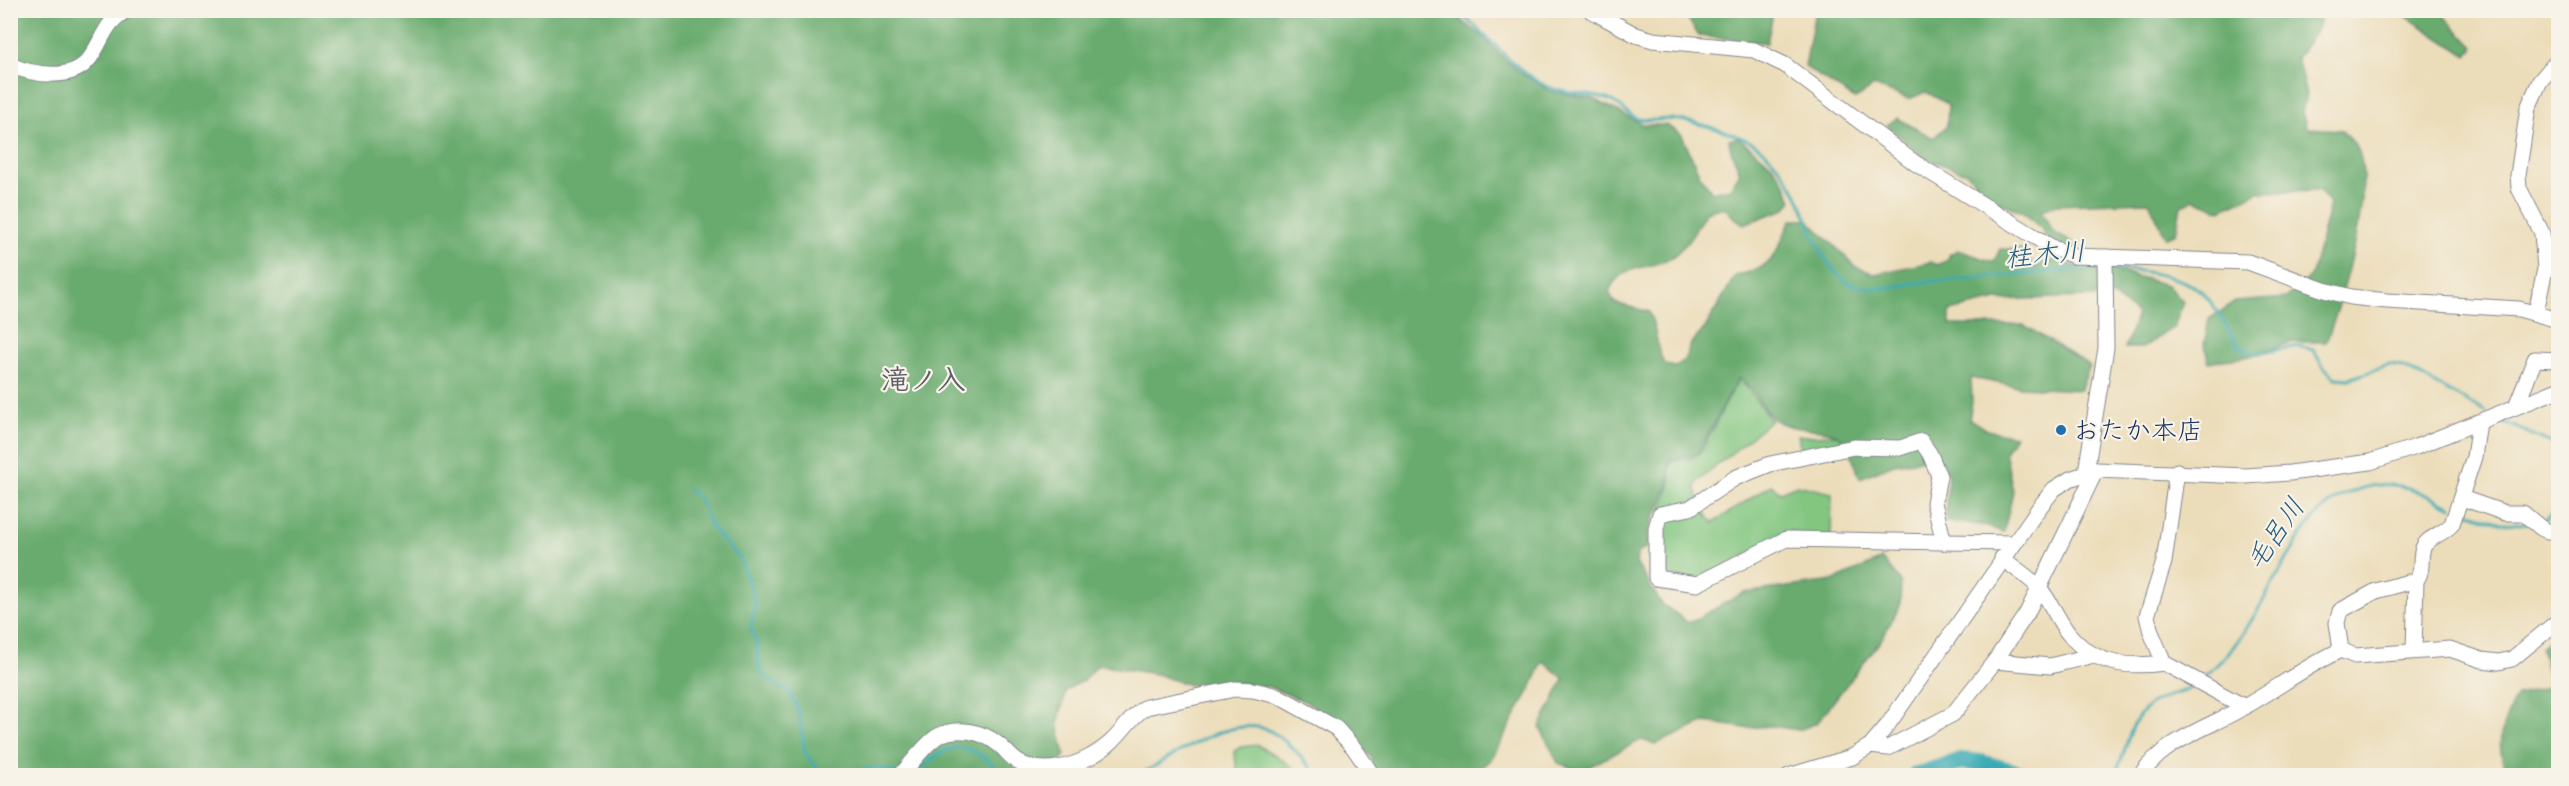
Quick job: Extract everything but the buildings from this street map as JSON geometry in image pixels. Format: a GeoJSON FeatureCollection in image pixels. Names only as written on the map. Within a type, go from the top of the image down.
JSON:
{"type":"FeatureCollection","features":[{"type":"Feature","properties":{"kind":"street"},"geometry":{"type":"LineString","coordinates":[[10,65],[41,75],[68,71],[82,66],[90,59],[110,22],[127,10]]}},
{"type":"Feature","properties":{"kind":"street"},"geometry":{"type":"LineString","coordinates":[[1590,10],[1636,35],[1653,40],[1739,48],[1764,53],[1785,65],[1916,163],[2053,248],[2074,256],[2105,259],[2248,262],[2324,290],[2351,297],[2387,302],[2519,309],[2559,320]]}},
{"type":"Feature","properties":{"kind":"street"},"geometry":{"type":"LineString","coordinates":[[2536,312],[2545,269],[2542,233],[2519,188],[2518,175],[2528,108],[2540,81],[2559,60]]}},
{"type":"Feature","properties":{"kind":"street"},"geometry":{"type":"LineString","coordinates":[[1870,746],[1888,748],[1949,717],[1995,661],[2040,589],[2091,471],[2106,348],[2105,259]]}},
{"type":"Feature","properties":{"kind":"street"},"geometry":{"type":"LineString","coordinates":[[2516,406],[2535,359],[2559,360]]}},
{"type":"Feature","properties":{"kind":"street"},"geometry":{"type":"LineString","coordinates":[[1790,776],[1852,757],[1870,746],[1901,707],[2002,558],[2054,489],[2091,471],[2177,471],[2246,476],[2338,468],[2388,456],[2559,390]]}},
{"type":"Feature","properties":{"kind":"street"},"geometry":{"type":"LineString","coordinates":[[2414,651],[2416,580],[2419,577],[2423,547],[2431,539],[2447,530],[2455,516],[2486,419]]}},
{"type":"Feature","properties":{"kind":"street"},"geometry":{"type":"LineString","coordinates":[[1944,542],[1934,503],[1939,476],[1930,454],[1921,441],[1900,448],[1854,447],[1770,464],[1752,470],[1690,508],[1660,514],[1656,528],[1656,578],[1697,584],[1786,539],[1944,542],[2013,543]]}},
{"type":"Feature","properties":{"kind":"street"},"geometry":{"type":"LineString","coordinates":[[2164,663],[2147,616],[2164,562],[2177,471]]}},
{"type":"Feature","properties":{"kind":"street"},"geometry":{"type":"LineString","coordinates":[[2461,499],[2505,513],[2523,513],[2541,528],[2547,531],[2559,531]]}},
{"type":"Feature","properties":{"kind":"street"},"geometry":{"type":"LineString","coordinates":[[2002,558],[2040,589],[2068,633],[2094,654],[2117,665],[2164,663],[2245,707]]}},
{"type":"Feature","properties":{"kind":"street"},"geometry":{"type":"LineString","coordinates":[[2416,580],[2376,591],[2340,611],[2337,623],[2341,650],[2345,654],[2355,656],[2450,649],[2490,662],[2512,659],[2559,621]]}},
{"type":"Feature","properties":{"kind":"street"},"geometry":{"type":"LineString","coordinates":[[2140,776],[2165,748],[2245,707],[2314,662],[2341,650]]}},
{"type":"Feature","properties":{"kind":"street"},"geometry":{"type":"LineString","coordinates":[[1995,661],[2050,666],[2094,654]]}},
{"type":"Feature","properties":{"kind":"street"},"geometry":{"type":"LineString","coordinates":[[900,776],[937,737],[960,731],[982,734],[997,743],[1018,762],[1041,769],[1060,768],[1095,754],[1112,741],[1138,712],[1146,707],[1245,689],[1278,696],[1336,728],[1354,748],[1373,776]]}},
{"type":"Feature","properties":{"kind":"green space"},"geometry":{"type":"Polygon","coordinates":[[[10,11],[1449,11],[1482,36],[1521,73],[1550,91],[1594,99],[1644,125],[1666,125],[1682,135],[1700,176],[1712,192],[1730,188],[1740,173],[1731,152],[1729,139],[1738,138],[1756,151],[1783,180],[1792,201],[1785,209],[1744,224],[1734,218],[1724,207],[1706,212],[1687,242],[1672,257],[1663,262],[1628,271],[1614,282],[1609,292],[1615,303],[1649,312],[1664,364],[1675,367],[1684,360],[1691,344],[1705,328],[1735,276],[1767,264],[1776,252],[1791,220],[1808,220],[1856,267],[1875,274],[1931,262],[1938,265],[1958,250],[1994,262],[2000,249],[2020,249],[2036,267],[2049,259],[2080,267],[2122,272],[2167,285],[2183,302],[2174,327],[2142,348],[2125,348],[2137,314],[2113,296],[1997,300],[1950,311],[1950,325],[2024,325],[2090,366],[2080,390],[2020,387],[1971,378],[1972,402],[1969,419],[1987,430],[2015,436],[2005,452],[2013,491],[2004,532],[1981,525],[1946,522],[1948,472],[1927,459],[1894,464],[1860,478],[1850,451],[1841,438],[1833,433],[1794,427],[1774,419],[1748,387],[1738,379],[1697,455],[1669,460],[1669,485],[1649,530],[1648,547],[1638,552],[1636,563],[1661,603],[1689,623],[1743,593],[1833,581],[1882,559],[1901,582],[1900,606],[1881,640],[1817,723],[1799,730],[1772,726],[1745,728],[1706,722],[1656,744],[1641,740],[1581,771],[1558,763],[1540,727],[1564,679],[1543,661],[1533,684],[1492,758],[1474,775],[1369,775],[1372,758],[1340,726],[1309,703],[1269,687],[1225,681],[1189,685],[1156,674],[1098,665],[1083,681],[1066,690],[1058,724],[1065,755],[1058,763],[1043,762],[1028,775],[11,775],[10,11]]]}},
{"type":"Feature","properties":{"kind":"green space"},"geometry":{"type":"Polygon","coordinates":[[[1668,11],[1770,11],[1772,18],[1767,43],[1699,36],[1684,13],[1668,11]]]}},
{"type":"Feature","properties":{"kind":"green space"},"geometry":{"type":"Polygon","coordinates":[[[1815,11],[2323,11],[2317,29],[2297,58],[2306,95],[2302,112],[2307,128],[2342,130],[2358,149],[2363,170],[2354,247],[2340,301],[2326,342],[2293,342],[2246,357],[2209,362],[2204,345],[2209,319],[2235,302],[2286,298],[2312,274],[2330,204],[2319,190],[2258,192],[2221,210],[2194,199],[2181,206],[2176,233],[2166,238],[2149,202],[2055,205],[2041,211],[2054,233],[2079,246],[2079,252],[2047,240],[2042,229],[2021,211],[1990,198],[1967,173],[1924,158],[1887,125],[1897,118],[1933,138],[1947,126],[1948,104],[1926,92],[1909,99],[1874,86],[1855,99],[1805,67],[1815,11]]]}},
{"type":"Feature","properties":{"kind":"green space"},"geometry":{"type":"Polygon","coordinates":[[[2398,11],[2439,11],[2474,47],[2467,56],[2398,11]]]}},
{"type":"Feature","properties":{"kind":"green space"},"geometry":{"type":"Polygon","coordinates":[[[1739,378],[1771,420],[1695,484],[1699,501],[1660,512],[1670,487],[1670,461],[1690,459],[1702,450],[1739,378]]]}},
{"type":"Feature","properties":{"kind":"green space"},"geometry":{"type":"Polygon","coordinates":[[[1842,435],[1845,446],[1802,456],[1798,436],[1842,435]]]}},
{"type":"Feature","properties":{"kind":"green space"},"geometry":{"type":"Polygon","coordinates":[[[1771,485],[1780,492],[1797,485],[1832,493],[1831,536],[1785,535],[1697,580],[1659,575],[1659,528],[1665,520],[1704,511],[1713,523],[1771,485]]]}},
{"type":"Feature","properties":{"kind":"green space"},"geometry":{"type":"Polygon","coordinates":[[[2558,631],[2558,775],[2508,775],[2503,764],[2500,744],[2507,715],[2517,695],[2551,687],[2541,647],[2558,631]]]}},
{"type":"Feature","properties":{"kind":"green space"},"geometry":{"type":"Polygon","coordinates":[[[1257,745],[1304,775],[1238,775],[1234,751],[1241,747],[1257,745]]]}},
{"type":"Feature","properties":{"kind":"waterway","name":"桂木川"},"geometry":{"type":"LineString","coordinates":[[1455,10],[1528,75],[1554,89],[1605,98],[1638,119],[1670,119],[1691,122],[1733,134],[1756,145],[1773,160],[1793,187],[1824,257],[1832,269],[1852,284],[1867,288],[1883,288],[1914,283],[2100,268]]}},
{"type":"Feature","properties":{"kind":"waterway","name":"桂木川"},"geometry":{"type":"LineString","coordinates":[[2109,268],[2159,274],[2195,287],[2212,304],[2237,343],[2255,354],[2299,346],[2313,350],[2323,366],[2335,378],[2349,379],[2389,365],[2404,367],[2486,412]]}},
{"type":"Feature","properties":{"kind":"waterway","name":"桂木川"},"geometry":{"type":"LineString","coordinates":[[2497,419],[2558,446]]}},
{"type":"Feature","properties":{"kind":"waterway","name":"毛呂川"},"geometry":{"type":"LineString","coordinates":[[2203,677],[2242,635],[2309,524],[2328,504],[2365,488],[2393,485],[2423,493],[2452,507]]}},
{"type":"Feature","properties":{"kind":"waterway"},"geometry":{"type":"LineString","coordinates":[[688,489],[700,500],[711,527],[741,560],[755,603],[751,628],[756,641],[759,668],[762,674],[790,693],[798,710],[805,752],[811,761],[818,769],[843,775],[870,768],[884,769],[898,774]]}},
{"type":"Feature","properties":{"kind":"waterway","name":"毛呂川"},"geometry":{"type":"LineString","coordinates":[[2540,521],[2545,520],[2558,508]]}},
{"type":"Feature","properties":{"kind":"waterway","name":"毛呂川"},"geometry":{"type":"LineString","coordinates":[[2461,510],[2501,523],[2527,524]]}},
{"type":"Feature","properties":{"kind":"waterway","name":"毛呂川"},"geometry":{"type":"LineString","coordinates":[[2112,776],[2120,762],[2133,726],[2143,711],[2156,701],[2193,685]]}},
{"type":"Feature","properties":{"kind":"waterway","name":"毛呂川"},"geometry":{"type":"LineString","coordinates":[[1138,776],[1202,740],[1238,727],[1255,727],[1270,731],[1302,757],[1317,776]]}},
{"type":"Feature","properties":{"kind":"waterway","name":"毛呂川"},"geometry":{"type":"LineString","coordinates":[[914,776],[938,755],[959,748],[980,755],[1004,776]]}},
{"type":"Feature","properties":{"kind":"waterway","name":"毛呂川"},"geometry":{"type":"LineString","coordinates":[[1915,776],[1961,761],[1981,763],[2027,776]]}},
{"type":"Feature","properties":{"kind":"place","name":"おたか本店"},"geometry":{"type":"Point","coordinates":[2061,430]}},
{"type":"Feature","properties":{"kind":"district","name":"滝ノ入"},"geometry":{"type":"Point","coordinates":[923,379]}}]}
